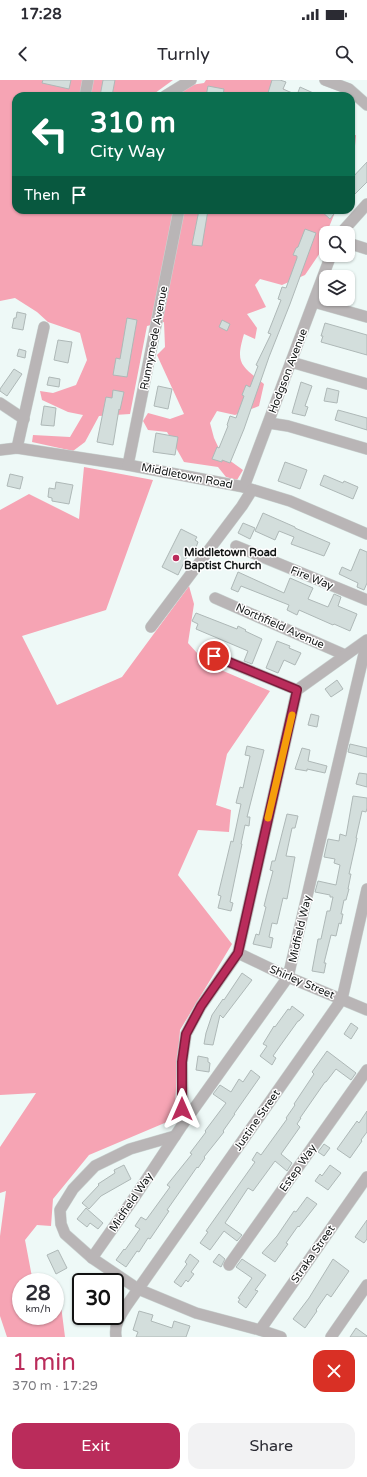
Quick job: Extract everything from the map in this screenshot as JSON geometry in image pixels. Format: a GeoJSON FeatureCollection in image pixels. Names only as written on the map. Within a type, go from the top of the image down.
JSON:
{"type":"FeatureCollection","features":[{"type":"Feature","properties":{"kind":"street"},"geometry":{"type":"LineString","coordinates":[[86,92],[88,80]]}},
{"type":"Feature","properties":{"kind":"street"},"geometry":{"type":"LineString","coordinates":[[172,92],[191,80]]}},
{"type":"Feature","properties":{"kind":"street"},"geometry":{"type":"LineString","coordinates":[[326,80],[349,89],[352,92]]}},
{"type":"Feature","properties":{"kind":"street"},"geometry":{"type":"LineString","coordinates":[[355,94],[367,105]]}},
{"type":"Feature","properties":{"kind":"street"},"geometry":{"type":"LineString","coordinates":[[347,226],[367,204]]}},
{"type":"Feature","properties":{"kind":"street","name":"Runnymede Avenue"},"geometry":{"type":"LineString","coordinates":[[128,465],[178,214]]}},
{"type":"Feature","properties":{"kind":"street"},"geometry":{"type":"LineString","coordinates":[[355,245],[367,249]]}},
{"type":"Feature","properties":{"kind":"street","name":"Hodgson Avenue"},"geometry":{"type":"LineString","coordinates":[[151,627],[242,506],[269,422],[328,262]]}},
{"type":"Feature","properties":{"kind":"street"},"geometry":{"type":"LineString","coordinates":[[314,302],[367,317]]}},
{"type":"Feature","properties":{"kind":"street"},"geometry":{"type":"LineString","coordinates":[[17,448],[44,327]]}},
{"type":"Feature","properties":{"kind":"street"},"geometry":{"type":"LineString","coordinates":[[291,362],[367,384]]}},
{"type":"Feature","properties":{"kind":"street"},"geometry":{"type":"LineString","coordinates":[[0,403],[24,419]]}},
{"type":"Feature","properties":{"kind":"street"},"geometry":{"type":"LineString","coordinates":[[269,422],[367,449]]}},
{"type":"Feature","properties":{"kind":"street","name":"Middletown Road"},"geometry":{"type":"LineString","coordinates":[[0,450],[17,448],[128,465],[248,489],[290,501],[367,534]]}},
{"type":"Feature","properties":{"kind":"street","name":"Fire Way"},"geometry":{"type":"LineString","coordinates":[[236,546],[367,600]]}},
{"type":"Feature","properties":{"kind":"street","name":"Northfield Avenue"},"geometry":{"type":"LineString","coordinates":[[215,598],[345,655]]}},
{"type":"Feature","properties":{"kind":"street"},"geometry":{"type":"LineString","coordinates":[[183,1124],[182,1062],[186,1034],[201,1006],[238,953],[297,690],[367,640]]}},
{"type":"Feature","properties":{"kind":"street","name":"Midfield Way"},"geometry":{"type":"LineString","coordinates":[[92,1258],[183,1124],[288,977],[367,640]]}},
{"type":"Feature","properties":{"kind":"street"},"geometry":{"type":"LineString","coordinates":[[214,656],[297,690]]}},
{"type":"Feature","properties":{"kind":"street","name":"Justine Street"},"geometry":{"type":"LineString","coordinates":[[116,1337],[115,1329],[117,1319],[342,999],[367,889]]}},
{"type":"Feature","properties":{"kind":"street","name":"Shirley Street"},"geometry":{"type":"LineString","coordinates":[[238,953],[288,977],[367,1010]]}},
{"type":"Feature","properties":{"kind":"street","name":"Estep Way"},"geometry":{"type":"LineString","coordinates":[[229,1265],[367,1070]]}},
{"type":"Feature","properties":{"kind":"street"},"geometry":{"type":"LineString","coordinates":[[175,1136],[130,1149],[95,1166],[78,1183],[65,1200],[60,1210],[61,1224],[65,1234],[92,1258],[138,1289],[196,1313],[260,1330],[275,1336]]}},
{"type":"Feature","properties":{"kind":"street","name":"Straka Street"},"geometry":{"type":"LineString","coordinates":[[260,1330],[367,1177]]}},
{"type":"Feature","properties":{"kind":"street"},"geometry":{"type":"LineString","coordinates":[[331,1337],[367,1285]]}},
{"type":"Feature","properties":{"kind":"shaded area"},"geometry":{"type":"Polygon","coordinates":[[[0,80],[173,80],[156,92],[12,92],[12,214],[334,214],[329,226],[319,226],[319,254],[305,275],[282,285],[260,279],[255,285],[266,307],[247,314],[257,328],[255,339],[244,334],[241,344],[240,358],[245,368],[264,384],[259,406],[235,415],[217,411],[210,423],[214,438],[222,455],[243,470],[237,480],[226,477],[218,467],[184,462],[167,432],[148,430],[143,421],[148,413],[170,419],[184,414],[157,355],[165,347],[164,322],[147,326],[130,414],[99,416],[85,442],[73,451],[32,442],[33,435],[70,437],[83,415],[68,412],[42,400],[40,391],[53,393],[76,385],[87,360],[80,333],[48,322],[37,312],[15,298],[0,301],[0,80]]]}},
{"type":"Feature","properties":{"kind":"shaded area"},"geometry":{"type":"Polygon","coordinates":[[[206,80],[273,80],[288,92],[166,92],[204,83],[206,80]]]}},
{"type":"Feature","properties":{"kind":"shaded area"},"geometry":{"type":"Polygon","coordinates":[[[84,467],[153,480],[106,610],[22,636],[57,705],[122,677],[189,586],[194,604],[188,643],[207,664],[270,691],[227,754],[216,805],[231,810],[229,832],[198,830],[178,875],[232,944],[180,1030],[174,1119],[89,1155],[53,1199],[51,1226],[37,1225],[25,1240],[31,1273],[12,1273],[12,1325],[63,1325],[65,1337],[7,1337],[0,1316],[0,1236],[6,1191],[0,1193],[0,1147],[36,1093],[0,1095],[0,510],[29,494],[79,519],[84,467]]]}},
{"type":"Feature","properties":{"kind":"building"},"geometry":{"type":"Polygon","coordinates":[[[43,80],[71,80],[69,89],[42,83],[43,80]]]}},
{"type":"Feature","properties":{"kind":"building"},"geometry":{"type":"Polygon","coordinates":[[[103,80],[115,80],[113,92],[101,92],[103,80]]]}},
{"type":"Feature","properties":{"kind":"building"},"geometry":{"type":"Polygon","coordinates":[[[272,80],[280,80],[286,82],[283,89],[290,92],[268,92],[272,80]]]}},
{"type":"Feature","properties":{"kind":"building"},"geometry":{"type":"Polygon","coordinates":[[[208,86],[224,89],[224,92],[207,92],[208,86]]]}},
{"type":"Feature","properties":{"kind":"building"},"geometry":{"type":"Polygon","coordinates":[[[300,87],[311,92],[298,92],[300,87]]]}},
{"type":"Feature","properties":{"kind":"building"},"geometry":{"type":"Polygon","coordinates":[[[367,162],[367,182],[355,194],[355,175],[367,162]]]}},
{"type":"Feature","properties":{"kind":"building"},"geometry":{"type":"Polygon","coordinates":[[[198,214],[207,214],[202,246],[192,245],[198,214]]]}},
{"type":"Feature","properties":{"kind":"building"},"geometry":{"type":"Polygon","coordinates":[[[324,214],[334,214],[330,219],[324,214]]]}},
{"type":"Feature","properties":{"kind":"building"},"geometry":{"type":"Polygon","coordinates":[[[305,229],[316,233],[269,357],[244,429],[230,463],[212,459],[217,447],[219,448],[228,426],[230,416],[236,418],[244,396],[242,395],[246,385],[250,387],[258,366],[256,365],[271,334],[268,333],[281,300],[278,299],[282,287],[286,288],[297,258],[297,256],[293,255],[305,229]]]}},
{"type":"Feature","properties":{"kind":"building"},"geometry":{"type":"Polygon","coordinates":[[[17,312],[26,314],[23,330],[12,328],[17,312]]]}},
{"type":"Feature","properties":{"kind":"building"},"geometry":{"type":"Polygon","coordinates":[[[127,318],[137,320],[127,377],[113,375],[116,358],[120,359],[127,318]]]}},
{"type":"Feature","properties":{"kind":"building"},"geometry":{"type":"Polygon","coordinates":[[[222,320],[230,324],[227,331],[219,327],[222,320]]]}},
{"type":"Feature","properties":{"kind":"building"},"geometry":{"type":"Polygon","coordinates":[[[325,323],[367,335],[367,355],[321,342],[323,336],[321,336],[325,323]]]}},
{"type":"Feature","properties":{"kind":"building"},"geometry":{"type":"Polygon","coordinates":[[[58,340],[72,342],[68,363],[54,360],[58,340]]]}},
{"type":"Feature","properties":{"kind":"building"},"geometry":{"type":"Polygon","coordinates":[[[19,349],[26,351],[25,358],[17,356],[19,349]]]}},
{"type":"Feature","properties":{"kind":"building"},"geometry":{"type":"Polygon","coordinates":[[[14,369],[22,374],[7,396],[0,391],[0,389],[14,369]]]}},
{"type":"Feature","properties":{"kind":"building"},"geometry":{"type":"Polygon","coordinates":[[[49,377],[60,379],[59,387],[47,385],[49,377]]]}},
{"type":"Feature","properties":{"kind":"building"},"geometry":{"type":"Polygon","coordinates":[[[301,382],[312,386],[305,406],[308,407],[305,416],[292,413],[301,382]]]}},
{"type":"Feature","properties":{"kind":"building"},"geometry":{"type":"Polygon","coordinates":[[[158,386],[172,389],[168,409],[154,406],[158,386]]]}},
{"type":"Feature","properties":{"kind":"building"},"geometry":{"type":"Polygon","coordinates":[[[327,388],[339,391],[337,403],[324,401],[327,388]]]}},
{"type":"Feature","properties":{"kind":"building"},"geometry":{"type":"Polygon","coordinates":[[[113,390],[124,392],[120,410],[119,409],[113,445],[97,442],[106,397],[112,398],[113,390]]]}},
{"type":"Feature","properties":{"kind":"building"},"geometry":{"type":"Polygon","coordinates":[[[44,406],[56,408],[54,426],[41,425],[44,406]]]}},
{"type":"Feature","properties":{"kind":"building"},"geometry":{"type":"Polygon","coordinates":[[[338,410],[367,418],[367,430],[335,420],[338,410]]]}},
{"type":"Feature","properties":{"kind":"building"},"geometry":{"type":"Polygon","coordinates":[[[156,433],[178,437],[175,455],[153,452],[156,433]]]}},
{"type":"Feature","properties":{"kind":"building"},"geometry":{"type":"Polygon","coordinates":[[[285,462],[307,470],[300,489],[278,481],[285,462]]]}},
{"type":"Feature","properties":{"kind":"building"},"geometry":{"type":"Polygon","coordinates":[[[10,474],[23,477],[20,489],[7,486],[10,474]]]}},
{"type":"Feature","properties":{"kind":"building"},"geometry":{"type":"Polygon","coordinates":[[[324,475],[343,483],[344,481],[358,487],[353,499],[320,485],[324,475]]]}},
{"type":"Feature","properties":{"kind":"building"},"geometry":{"type":"Polygon","coordinates":[[[56,482],[73,485],[69,504],[52,501],[52,498],[48,497],[49,488],[55,489],[56,482]]]}},
{"type":"Feature","properties":{"kind":"building"},"geometry":{"type":"Polygon","coordinates":[[[263,513],[330,543],[324,556],[291,544],[294,537],[279,531],[275,540],[255,531],[263,513]]]}},
{"type":"Feature","properties":{"kind":"building"},"geometry":{"type":"Polygon","coordinates":[[[243,523],[255,528],[250,539],[238,533],[243,523]]]}},
{"type":"Feature","properties":{"kind":"building","name":"Middletown Road Baptist Church"},"geometry":{"type":"Polygon","coordinates":[[[181,529],[197,537],[195,540],[198,542],[195,550],[191,548],[178,575],[162,567],[181,529]]]}},
{"type":"Feature","properties":{"kind":"building"},"geometry":{"type":"Polygon","coordinates":[[[360,549],[367,552],[367,583],[364,590],[357,587],[358,583],[339,574],[342,567],[351,571],[360,549]]]}},
{"type":"Feature","properties":{"kind":"building"},"geometry":{"type":"Polygon","coordinates":[[[238,572],[284,593],[290,578],[313,588],[308,599],[328,607],[334,594],[341,597],[338,606],[357,614],[350,631],[299,610],[297,615],[287,610],[289,605],[241,586],[238,592],[231,589],[238,572]]]}},
{"type":"Feature","properties":{"kind":"building"},"geometry":{"type":"Polygon","coordinates":[[[196,613],[237,629],[238,626],[262,639],[252,664],[244,661],[248,651],[196,629],[198,624],[192,621],[196,613]]]}},
{"type":"Feature","properties":{"kind":"building"},"geometry":{"type":"Polygon","coordinates":[[[277,641],[290,646],[289,648],[301,653],[295,665],[284,660],[278,673],[266,668],[277,641]]]}},
{"type":"Feature","properties":{"kind":"building"},"geometry":{"type":"Polygon","coordinates":[[[337,680],[343,689],[331,697],[325,689],[337,680]]]}},
{"type":"Feature","properties":{"kind":"building"},"geometry":{"type":"Polygon","coordinates":[[[311,714],[319,716],[317,727],[308,725],[311,714]]]}},
{"type":"Feature","properties":{"kind":"building"},"geometry":{"type":"Polygon","coordinates":[[[350,744],[367,748],[367,757],[348,752],[350,744]]]}},
{"type":"Feature","properties":{"kind":"building"},"geometry":{"type":"Polygon","coordinates":[[[247,746],[264,750],[247,817],[250,817],[249,826],[245,825],[241,844],[230,902],[233,903],[231,911],[218,908],[221,896],[218,895],[231,841],[233,842],[241,804],[236,803],[240,787],[243,788],[250,756],[245,755],[247,746]]]}},
{"type":"Feature","properties":{"kind":"building"},"geometry":{"type":"Polygon","coordinates":[[[302,748],[310,750],[308,761],[327,766],[325,773],[307,769],[307,771],[295,769],[302,748]]]}},
{"type":"Feature","properties":{"kind":"building"},"geometry":{"type":"Polygon","coordinates":[[[359,773],[367,774],[367,787],[356,784],[359,773]]]}},
{"type":"Feature","properties":{"kind":"building"},"geometry":{"type":"Polygon","coordinates":[[[353,796],[367,798],[367,808],[366,812],[362,811],[349,874],[351,874],[349,889],[346,900],[344,900],[341,914],[343,914],[341,924],[339,923],[336,936],[331,935],[324,963],[326,963],[324,973],[312,971],[318,939],[321,939],[327,911],[330,911],[333,897],[315,892],[318,881],[336,885],[340,865],[334,863],[335,859],[324,857],[328,839],[339,841],[340,834],[346,836],[353,796]]]}},
{"type":"Feature","properties":{"kind":"building"},"geometry":{"type":"Polygon","coordinates":[[[287,814],[298,816],[295,828],[292,828],[286,856],[295,857],[287,899],[283,898],[277,924],[272,923],[269,937],[273,938],[271,948],[253,944],[256,934],[259,935],[266,907],[264,906],[273,871],[270,870],[272,861],[275,861],[287,814]]]}},
{"type":"Feature","properties":{"kind":"building"},"geometry":{"type":"Polygon","coordinates":[[[242,973],[252,980],[223,1018],[220,1015],[213,1045],[204,1044],[212,1015],[242,973]]]}},
{"type":"Feature","properties":{"kind":"building"},"geometry":{"type":"Polygon","coordinates":[[[292,1006],[304,1015],[273,1056],[276,1058],[272,1065],[260,1056],[267,1046],[263,1044],[274,1026],[275,1027],[288,1009],[290,1010],[292,1006]]]}},
{"type":"Feature","properties":{"kind":"building"},"geometry":{"type":"Polygon","coordinates":[[[351,1023],[358,1028],[351,1039],[344,1034],[351,1023]]]}},
{"type":"Feature","properties":{"kind":"building"},"geometry":{"type":"Polygon","coordinates":[[[327,1051],[356,1073],[351,1080],[336,1069],[325,1082],[300,1118],[297,1124],[300,1127],[281,1154],[292,1163],[287,1171],[275,1161],[253,1191],[248,1188],[225,1223],[242,1235],[237,1241],[224,1231],[210,1250],[200,1243],[208,1232],[206,1231],[255,1162],[252,1160],[257,1152],[261,1155],[287,1119],[286,1118],[295,1105],[294,1104],[314,1074],[312,1072],[327,1051]]]}},
{"type":"Feature","properties":{"kind":"building"},"geometry":{"type":"Polygon","coordinates":[[[198,1056],[208,1058],[208,1062],[210,1063],[209,1072],[196,1070],[198,1056]]]}},
{"type":"Feature","properties":{"kind":"building"},"geometry":{"type":"Polygon","coordinates":[[[251,1070],[260,1077],[234,1114],[223,1131],[224,1132],[204,1157],[205,1158],[167,1210],[169,1211],[150,1239],[148,1238],[139,1252],[137,1251],[126,1267],[116,1260],[140,1229],[135,1226],[141,1217],[146,1220],[170,1187],[167,1185],[192,1154],[190,1153],[226,1103],[213,1094],[220,1085],[231,1092],[239,1079],[243,1082],[251,1070]]]}},
{"type":"Feature","properties":{"kind":"building"},"geometry":{"type":"Polygon","coordinates":[[[367,1111],[367,1132],[350,1158],[337,1149],[357,1121],[359,1123],[367,1111]]]}},
{"type":"Feature","properties":{"kind":"building"},"geometry":{"type":"Polygon","coordinates":[[[324,1144],[330,1148],[324,1156],[318,1152],[324,1144]]]}},
{"type":"Feature","properties":{"kind":"building"},"geometry":{"type":"Polygon","coordinates":[[[124,1165],[131,1179],[101,1196],[89,1209],[82,1203],[99,1185],[98,1184],[115,1173],[114,1170],[124,1165]]]}},
{"type":"Feature","properties":{"kind":"building"},"geometry":{"type":"Polygon","coordinates":[[[330,1165],[341,1173],[328,1190],[315,1181],[320,1174],[322,1176],[330,1165]]]}},
{"type":"Feature","properties":{"kind":"building"},"geometry":{"type":"Polygon","coordinates":[[[307,1197],[317,1204],[299,1227],[298,1226],[286,1243],[288,1244],[275,1262],[262,1253],[277,1236],[294,1211],[296,1212],[307,1197]]]}},
{"type":"Feature","properties":{"kind":"building"},"geometry":{"type":"Polygon","coordinates":[[[86,1208],[103,1223],[98,1229],[90,1223],[87,1227],[77,1219],[86,1208]]]}},
{"type":"Feature","properties":{"kind":"building"},"geometry":{"type":"Polygon","coordinates":[[[367,1220],[367,1239],[364,1243],[355,1237],[367,1220]]]}},
{"type":"Feature","properties":{"kind":"building"},"geometry":{"type":"Polygon","coordinates":[[[58,1250],[67,1268],[56,1273],[47,1255],[58,1250]]]}},
{"type":"Feature","properties":{"kind":"building"},"geometry":{"type":"Polygon","coordinates":[[[190,1254],[199,1261],[191,1272],[194,1274],[188,1282],[186,1280],[181,1287],[174,1282],[187,1264],[185,1262],[190,1254]]]}},
{"type":"Feature","properties":{"kind":"building"},"geometry":{"type":"Polygon","coordinates":[[[219,1254],[225,1259],[221,1267],[213,1262],[219,1254]]]}},
{"type":"Feature","properties":{"kind":"building"},"geometry":{"type":"Polygon","coordinates":[[[242,1259],[266,1275],[255,1290],[258,1291],[246,1308],[238,1302],[240,1299],[238,1298],[252,1278],[236,1267],[242,1259]]]}},
{"type":"Feature","properties":{"kind":"building"},"geometry":{"type":"Polygon","coordinates":[[[333,1259],[349,1271],[331,1297],[327,1294],[305,1328],[293,1319],[309,1298],[333,1259]]]}},
{"type":"Feature","properties":{"kind":"building"},"geometry":{"type":"Polygon","coordinates":[[[139,1311],[153,1315],[151,1321],[172,1328],[174,1321],[190,1326],[186,1337],[136,1337],[138,1332],[133,1330],[139,1311]]]}},
{"type":"Feature","properties":{"kind":"building"},"geometry":{"type":"Polygon","coordinates":[[[356,1328],[367,1336],[367,1337],[350,1337],[356,1328]]]}},
{"type":"Feature","properties":{"kind":"slow traffic"},"geometry":{"type":"LineString","coordinates":[[268,818],[292,715]]}},
{"type":"Feature","properties":{"kind":"place","name":"Middletown Road Baptist Church"},"geometry":{"type":"Point","coordinates":[176,558]}},
{"type":"Feature","properties":{"kind":"route"},"geometry":{"type":"LineString","coordinates":[[182,1109],[182,1062],[186,1034],[201,1006],[238,953],[297,690],[214,656]]}}]}
